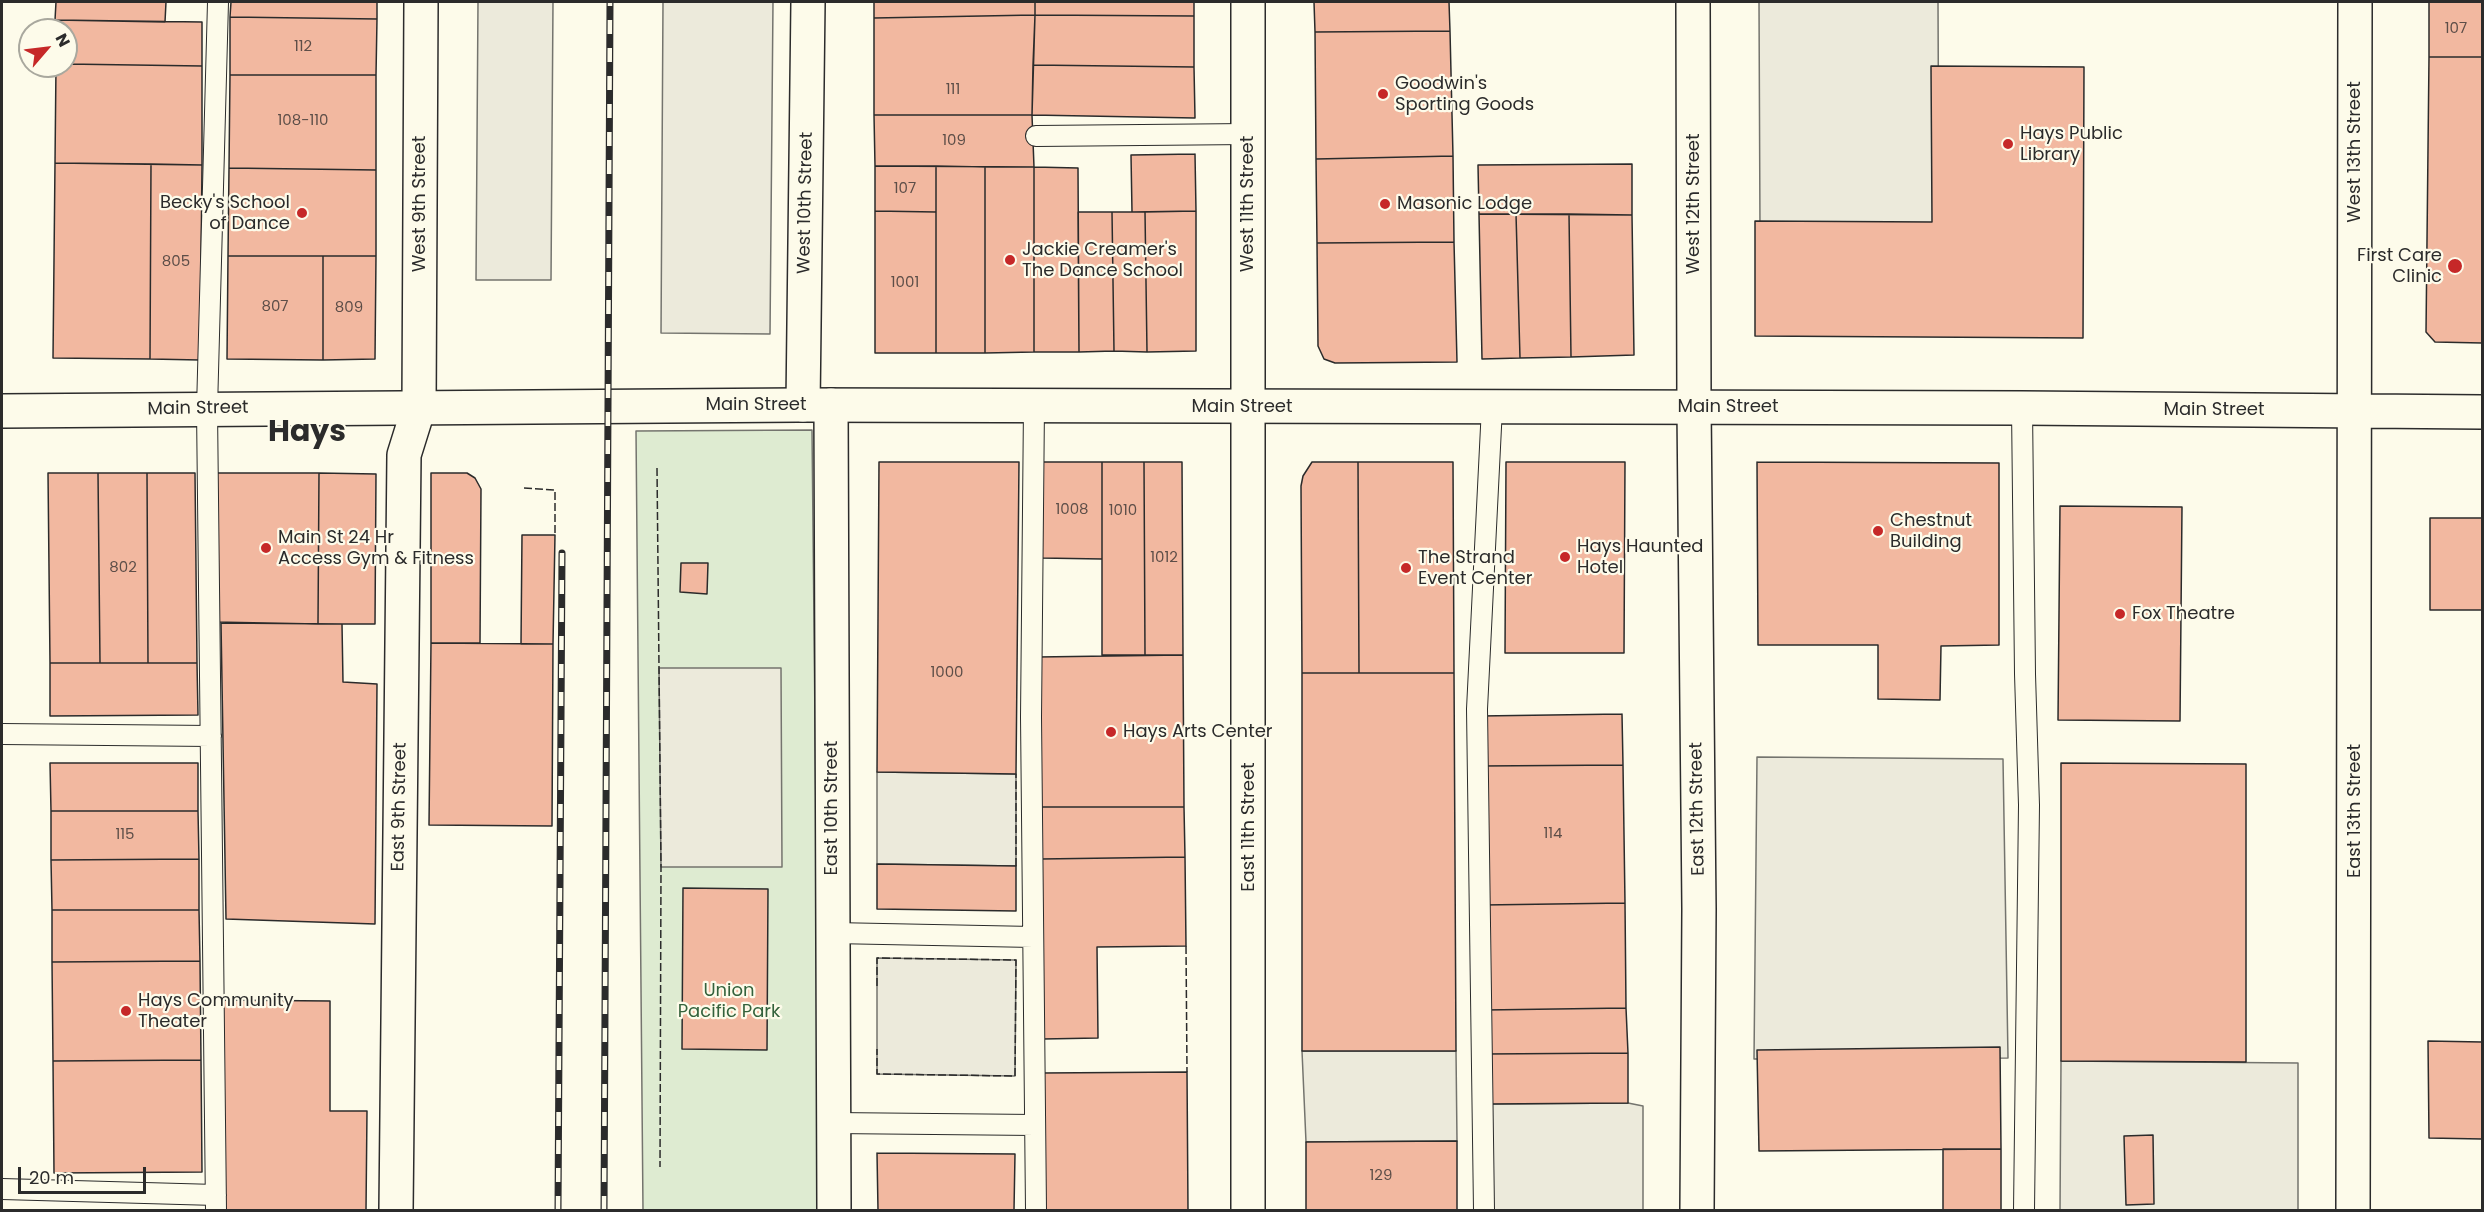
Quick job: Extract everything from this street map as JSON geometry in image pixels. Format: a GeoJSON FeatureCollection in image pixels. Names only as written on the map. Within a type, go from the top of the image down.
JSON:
{"type":"FeatureCollection","features":[{"type":"Feature","properties":{"kind":"street","name":"West 9th Street"},"geometry":{"type":"LineString","coordinates":[[419,407],[422,2]]}},
{"type":"Feature","properties":{"kind":"street","name":"West 10th Street"},"geometry":{"type":"LineString","coordinates":[[808,2],[817,405]]}},
{"type":"Feature","properties":{"kind":"street","name":"West 11th Street"},"geometry":{"type":"LineString","coordinates":[[1248,2],[1248,407]]}},
{"type":"Feature","properties":{"kind":"street","name":"West 12th Street"},"geometry":{"type":"LineString","coordinates":[[1693,2],[1694,407]]}},
{"type":"Feature","properties":{"kind":"street","name":"West 13th Street"},"geometry":{"type":"LineString","coordinates":[[2355,2],[2355,411]]}},
{"type":"Feature","properties":{"kind":"street","name":"East 10th Street"},"geometry":{"type":"LineString","coordinates":[[817,405],[833,933],[834,1210]]}},
{"type":"Feature","properties":{"kind":"street","name":"Main Street"},"geometry":{"type":"LineString","coordinates":[[2,411],[1034,405],[2482,412]]}},
{"type":"Feature","properties":{"kind":"street","name":"East 9th Street"},"geometry":{"type":"LineString","coordinates":[[396,1210],[404,455],[419,407]]}},
{"type":"Feature","properties":{"kind":"street","name":"East 11th Street"},"geometry":{"type":"LineString","coordinates":[[1248,407],[1248,1210]]}},
{"type":"Feature","properties":{"kind":"street","name":"East 12th Street"},"geometry":{"type":"LineString","coordinates":[[1694,407],[1699,909],[1697,1210]]}},
{"type":"Feature","properties":{"kind":"street","name":"East 13th Street"},"geometry":{"type":"LineString","coordinates":[[2353,1210],[2355,411]]}},
{"type":"Feature","properties":{"kind":"lane"},"geometry":{"type":"LineString","coordinates":[[2,1189],[216,1203],[207,409],[218,2]]}},
{"type":"Feature","properties":{"kind":"lane"},"geometry":{"type":"LineString","coordinates":[[1036,136],[1248,134]]}},
{"type":"Feature","properties":{"kind":"lane"},"geometry":{"type":"LineString","coordinates":[[1034,405],[1031,717],[1036,1210]]}},
{"type":"Feature","properties":{"kind":"lane"},"geometry":{"type":"LineString","coordinates":[[1484,1210],[1477,709],[1492,407]]}},
{"type":"Feature","properties":{"kind":"lane"},"geometry":{"type":"LineString","coordinates":[[2022,408],[2029,805],[2024,1210]]}},
{"type":"Feature","properties":{"kind":"lane"},"geometry":{"type":"LineString","coordinates":[[2,734],[211,736]]}},
{"type":"Feature","properties":{"kind":"lane"},"geometry":{"type":"LineString","coordinates":[[833,933],[1033,936]]}},
{"type":"Feature","properties":{"kind":"lane"},"geometry":{"type":"LineString","coordinates":[[833,1123],[1035,1125]]}},
{"type":"Feature","properties":{"kind":"green space","name":"Union Pacific Park"},"geometry":{"type":"Polygon","coordinates":[[[812,430],[820,1210],[643,1210],[636,431],[812,430]]]}},
{"type":"Feature","properties":{"kind":"shaded area"},"geometry":{"type":"Polygon","coordinates":[[[478,2],[553,2],[551,280],[476,280],[478,2]]]}},
{"type":"Feature","properties":{"kind":"shaded area"},"geometry":{"type":"Polygon","coordinates":[[[663,2],[773,2],[770,334],[661,333],[663,2]]]}},
{"type":"Feature","properties":{"kind":"shaded area"},"geometry":{"type":"Polygon","coordinates":[[[1759,2],[1938,2],[1939,232],[1760,232],[1759,2]]]}},
{"type":"Feature","properties":{"kind":"shaded area"},"geometry":{"type":"Polygon","coordinates":[[[659,668],[781,668],[782,867],[661,867],[659,668]]]}},
{"type":"Feature","properties":{"kind":"shaded area"},"geometry":{"type":"Polygon","coordinates":[[[1757,757],[2003,759],[2008,1058],[1754,1059],[1757,757]]]}},
{"type":"Feature","properties":{"kind":"shaded area"},"geometry":{"type":"Polygon","coordinates":[[[877,772],[1016,774],[1016,866],[877,864],[877,772]]]}},
{"type":"Feature","properties":{"kind":"shaded area"},"geometry":{"type":"Polygon","coordinates":[[[877,958],[1016,960],[1015,1076],[877,1074],[877,958]]]}},
{"type":"Feature","properties":{"kind":"shaded area"},"geometry":{"type":"Polygon","coordinates":[[[1302,1051],[1456,1051],[1457,1141],[1306,1142],[1302,1051]]]}},
{"type":"Feature","properties":{"kind":"shaded area"},"geometry":{"type":"Polygon","coordinates":[[[2061,1061],[2298,1063],[2298,1210],[2060,1210],[2061,1061]]]}},
{"type":"Feature","properties":{"kind":"shaded area"},"geometry":{"type":"Polygon","coordinates":[[[1628,1103],[1643,1106],[1643,1210],[1489,1210],[1487,1104],[1628,1103]]]}},
{"type":"Feature","properties":{"kind":"building"},"geometry":{"type":"Polygon","coordinates":[[[56,2],[166,2],[165,22],[55,18],[56,2]]]}},
{"type":"Feature","properties":{"kind":"building"},"geometry":{"type":"Polygon","coordinates":[[[231,2],[377,2],[377,19],[230,17],[231,2]]]}},
{"type":"Feature","properties":{"kind":"building"},"geometry":{"type":"Polygon","coordinates":[[[874,2],[1035,2],[1035,15],[874,18],[874,2]]]}},
{"type":"Feature","properties":{"kind":"building"},"geometry":{"type":"Polygon","coordinates":[[[1035,2],[1194,2],[1194,16],[1035,15],[1035,2]]]}},
{"type":"Feature","properties":{"kind":"building"},"geometry":{"type":"Polygon","coordinates":[[[1314,2],[1449,2],[1450,31],[1315,32],[1314,2]]]}},
{"type":"Feature","properties":{"kind":"building"},"geometry":{"type":"Polygon","coordinates":[[[2429,2],[2482,2],[2482,57],[2429,57],[2429,2]]]}},
{"type":"Feature","properties":{"kind":"building"},"geometry":{"type":"Polygon","coordinates":[[[1035,15],[1194,16],[1194,67],[1033,65],[1035,15]]]}},
{"type":"Feature","properties":{"kind":"building"},"geometry":{"type":"Polygon","coordinates":[[[1035,15],[1032,115],[874,115],[874,18],[1035,15]]]}},
{"type":"Feature","properties":{"kind":"building"},"geometry":{"type":"Polygon","coordinates":[[[230,17],[377,19],[376,75],[230,75],[230,17]]]}},
{"type":"Feature","properties":{"kind":"building"},"geometry":{"type":"Polygon","coordinates":[[[78,20],[202,22],[202,66],[78,64],[78,20]]]}},
{"type":"Feature","properties":{"kind":"building","name":"Goodwin's Sporting Goods"},"geometry":{"type":"Polygon","coordinates":[[[1450,31],[1453,156],[1316,159],[1315,32],[1450,31]]]}},
{"type":"Feature","properties":{"kind":"building","name":"First Care Clinic"},"geometry":{"type":"Polygon","coordinates":[[[2429,57],[2482,57],[2482,343],[2435,342],[2426,332],[2429,57]]]}},
{"type":"Feature","properties":{"kind":"building"},"geometry":{"type":"Polygon","coordinates":[[[78,64],[202,66],[202,165],[55,163],[56,78],[78,78],[78,64]]]}},
{"type":"Feature","properties":{"kind":"building"},"geometry":{"type":"Polygon","coordinates":[[[1033,65],[1194,67],[1195,118],[1032,115],[1033,65]]]}},
{"type":"Feature","properties":{"kind":"building","name":"Hays Public Library"},"geometry":{"type":"Polygon","coordinates":[[[1931,66],[2084,67],[2083,338],[1755,336],[1755,221],[1932,222],[1931,66]]]}},
{"type":"Feature","properties":{"kind":"building"},"geometry":{"type":"Polygon","coordinates":[[[230,75],[376,75],[376,170],[229,168],[230,75]]]}},
{"type":"Feature","properties":{"kind":"building"},"geometry":{"type":"Polygon","coordinates":[[[874,115],[1032,115],[1034,167],[875,166],[874,115]]]}},
{"type":"Feature","properties":{"kind":"building"},"geometry":{"type":"Polygon","coordinates":[[[1195,154],[1196,211],[1132,212],[1131,155],[1195,154]]]}},
{"type":"Feature","properties":{"kind":"building","name":"Masonic Lodge"},"geometry":{"type":"Polygon","coordinates":[[[1453,156],[1454,242],[1317,243],[1316,159],[1453,156]]]}},
{"type":"Feature","properties":{"kind":"building"},"geometry":{"type":"Polygon","coordinates":[[[55,163],[151,164],[150,359],[53,358],[55,163]]]}},
{"type":"Feature","properties":{"kind":"building"},"geometry":{"type":"Polygon","coordinates":[[[151,164],[202,165],[200,360],[150,359],[151,164]]]}},
{"type":"Feature","properties":{"kind":"building"},"geometry":{"type":"Polygon","coordinates":[[[1632,164],[1632,215],[1479,214],[1478,165],[1632,164]]]}},
{"type":"Feature","properties":{"kind":"building"},"geometry":{"type":"Polygon","coordinates":[[[875,166],[936,166],[936,212],[875,211],[875,166]]]}},
{"type":"Feature","properties":{"kind":"building"},"geometry":{"type":"Polygon","coordinates":[[[936,166],[985,167],[985,353],[936,353],[936,166]]]}},
{"type":"Feature","properties":{"kind":"building","name":"Jackie Creamer's The Dance School"},"geometry":{"type":"Polygon","coordinates":[[[985,167],[1034,167],[1034,352],[985,353],[985,167]]]}},
{"type":"Feature","properties":{"kind":"building"},"geometry":{"type":"Polygon","coordinates":[[[1034,167],[1078,168],[1079,352],[1034,352],[1034,167]]]}},
{"type":"Feature","properties":{"kind":"building","name":"Becky's School of Dance"},"geometry":{"type":"Polygon","coordinates":[[[229,168],[376,170],[376,256],[228,256],[229,168]]]}},
{"type":"Feature","properties":{"kind":"building"},"geometry":{"type":"Polygon","coordinates":[[[875,211],[936,212],[936,353],[875,353],[875,211]]]}},
{"type":"Feature","properties":{"kind":"building"},"geometry":{"type":"Polygon","coordinates":[[[1196,211],[1196,351],[1147,352],[1145,212],[1196,211]]]}},
{"type":"Feature","properties":{"kind":"building"},"geometry":{"type":"Polygon","coordinates":[[[1078,212],[1112,212],[1114,351],[1079,352],[1078,212]]]}},
{"type":"Feature","properties":{"kind":"building"},"geometry":{"type":"Polygon","coordinates":[[[1112,212],[1145,212],[1147,352],[1114,351],[1112,212]]]}},
{"type":"Feature","properties":{"kind":"building"},"geometry":{"type":"Polygon","coordinates":[[[1479,214],[1516,214],[1520,358],[1482,359],[1479,214]]]}},
{"type":"Feature","properties":{"kind":"building"},"geometry":{"type":"Polygon","coordinates":[[[1516,214],[1569,214],[1571,357],[1520,358],[1516,214]]]}},
{"type":"Feature","properties":{"kind":"building"},"geometry":{"type":"Polygon","coordinates":[[[1569,214],[1632,215],[1634,355],[1571,357],[1569,214]]]}},
{"type":"Feature","properties":{"kind":"building"},"geometry":{"type":"Polygon","coordinates":[[[1454,242],[1457,362],[1335,363],[1324,359],[1318,346],[1317,243],[1454,242]]]}},
{"type":"Feature","properties":{"kind":"building"},"geometry":{"type":"Polygon","coordinates":[[[228,256],[323,256],[323,360],[227,359],[228,256]]]}},
{"type":"Feature","properties":{"kind":"building"},"geometry":{"type":"Polygon","coordinates":[[[323,256],[376,256],[375,359],[323,360],[323,256]]]}},
{"type":"Feature","properties":{"kind":"building"},"geometry":{"type":"Polygon","coordinates":[[[879,462],[1019,462],[1016,774],[877,772],[879,462]]]}},
{"type":"Feature","properties":{"kind":"building"},"geometry":{"type":"Polygon","coordinates":[[[1042,462],[1102,462],[1102,559],[1041,558],[1042,462]]]}},
{"type":"Feature","properties":{"kind":"building"},"geometry":{"type":"Polygon","coordinates":[[[1102,462],[1144,462],[1145,655],[1102,655],[1102,462]]]}},
{"type":"Feature","properties":{"kind":"building"},"geometry":{"type":"Polygon","coordinates":[[[1144,462],[1182,462],[1183,655],[1145,655],[1144,462]]]}},
{"type":"Feature","properties":{"kind":"building"},"geometry":{"type":"Polygon","coordinates":[[[1312,462],[1358,462],[1359,673],[1302,673],[1301,486],[1303,476],[1312,462]]]}},
{"type":"Feature","properties":{"kind":"building","name":"The Strand Event Center"},"geometry":{"type":"Polygon","coordinates":[[[1358,462],[1453,462],[1454,673],[1359,673],[1358,462]]]}},
{"type":"Feature","properties":{"kind":"building","name":"Hays Haunted Hotel"},"geometry":{"type":"Polygon","coordinates":[[[1506,462],[1625,462],[1624,653],[1505,653],[1506,462]]]}},
{"type":"Feature","properties":{"kind":"building","name":"Chestnut Building"},"geometry":{"type":"Polygon","coordinates":[[[1757,462],[1999,463],[1999,645],[1941,646],[1940,700],[1878,699],[1878,645],[1758,645],[1757,462]]]}},
{"type":"Feature","properties":{"kind":"building"},"geometry":{"type":"Polygon","coordinates":[[[48,473],[98,473],[100,663],[50,663],[48,473]]]}},
{"type":"Feature","properties":{"kind":"building"},"geometry":{"type":"Polygon","coordinates":[[[98,473],[147,473],[148,663],[100,663],[98,473]]]}},
{"type":"Feature","properties":{"kind":"building"},"geometry":{"type":"Polygon","coordinates":[[[147,473],[195,473],[197,663],[148,663],[147,473]]]}},
{"type":"Feature","properties":{"kind":"building","name":"Main St 24 Hr Access Gym & Fitness"},"geometry":{"type":"Polygon","coordinates":[[[215,473],[319,473],[318,624],[214,622],[215,473]]]}},
{"type":"Feature","properties":{"kind":"building"},"geometry":{"type":"Polygon","coordinates":[[[319,473],[376,474],[375,624],[318,624],[319,473]]]}},
{"type":"Feature","properties":{"kind":"building"},"geometry":{"type":"Polygon","coordinates":[[[431,473],[467,473],[475,478],[481,489],[480,643],[431,643],[431,473]]]}},
{"type":"Feature","properties":{"kind":"building","name":"Fox Theatre"},"geometry":{"type":"Polygon","coordinates":[[[2060,506],[2182,507],[2180,721],[2058,720],[2060,506]]]}},
{"type":"Feature","properties":{"kind":"building"},"geometry":{"type":"Polygon","coordinates":[[[2430,518],[2482,518],[2482,610],[2430,610],[2430,518]]]}},
{"type":"Feature","properties":{"kind":"building"},"geometry":{"type":"Polygon","coordinates":[[[522,535],[555,535],[553,644],[521,644],[522,535]]]}},
{"type":"Feature","properties":{"kind":"building"},"geometry":{"type":"Polygon","coordinates":[[[681,563],[708,563],[707,594],[680,592],[681,563]]]}},
{"type":"Feature","properties":{"kind":"building"},"geometry":{"type":"Polygon","coordinates":[[[221,623],[342,624],[343,682],[377,684],[375,924],[226,919],[221,623]]]}},
{"type":"Feature","properties":{"kind":"building"},"geometry":{"type":"Polygon","coordinates":[[[431,643],[553,644],[552,826],[429,825],[431,643]]]}},
{"type":"Feature","properties":{"kind":"building","name":"Hays Arts Center"},"geometry":{"type":"Polygon","coordinates":[[[1183,655],[1184,807],[1039,807],[1037,657],[1183,655]]]}},
{"type":"Feature","properties":{"kind":"building"},"geometry":{"type":"Polygon","coordinates":[[[50,663],[197,663],[198,715],[50,716],[50,663]]]}},
{"type":"Feature","properties":{"kind":"building"},"geometry":{"type":"Polygon","coordinates":[[[1302,673],[1454,673],[1456,1051],[1302,1051],[1302,673]]]}},
{"type":"Feature","properties":{"kind":"building"},"geometry":{"type":"Polygon","coordinates":[[[1622,714],[1623,765],[1481,766],[1480,716],[1622,714]]]}},
{"type":"Feature","properties":{"kind":"building"},"geometry":{"type":"Polygon","coordinates":[[[50,763],[198,763],[198,811],[51,811],[50,763]]]}},
{"type":"Feature","properties":{"kind":"building"},"geometry":{"type":"Polygon","coordinates":[[[2061,763],[2246,764],[2246,1062],[2061,1061],[2061,763]]]}},
{"type":"Feature","properties":{"kind":"building"},"geometry":{"type":"Polygon","coordinates":[[[1623,765],[1625,903],[1483,905],[1481,766],[1623,765]]]}},
{"type":"Feature","properties":{"kind":"building"},"geometry":{"type":"Polygon","coordinates":[[[1039,807],[1184,807],[1185,857],[1041,859],[1039,807]]]}},
{"type":"Feature","properties":{"kind":"building"},"geometry":{"type":"Polygon","coordinates":[[[51,811],[198,811],[199,859],[51,860],[51,811]]]}},
{"type":"Feature","properties":{"kind":"building"},"geometry":{"type":"Polygon","coordinates":[[[1185,857],[1186,946],[1097,947],[1098,1038],[1043,1039],[1041,859],[1185,857]]]}},
{"type":"Feature","properties":{"kind":"building"},"geometry":{"type":"Polygon","coordinates":[[[199,859],[199,910],[52,910],[51,860],[199,859]]]}},
{"type":"Feature","properties":{"kind":"building"},"geometry":{"type":"Polygon","coordinates":[[[877,864],[1016,866],[1016,911],[877,909],[877,864]]]}},
{"type":"Feature","properties":{"kind":"building"},"geometry":{"type":"Polygon","coordinates":[[[683,888],[768,889],[767,1050],[682,1049],[683,888]]]}},
{"type":"Feature","properties":{"kind":"building"},"geometry":{"type":"Polygon","coordinates":[[[1625,903],[1626,1008],[1485,1010],[1483,905],[1625,903]]]}},
{"type":"Feature","properties":{"kind":"building"},"geometry":{"type":"Polygon","coordinates":[[[52,910],[199,910],[200,961],[52,962],[52,910]]]}},
{"type":"Feature","properties":{"kind":"building","name":"Hays Community Theater"},"geometry":{"type":"Polygon","coordinates":[[[200,961],[201,1060],[53,1061],[52,962],[200,961]]]}},
{"type":"Feature","properties":{"kind":"building"},"geometry":{"type":"Polygon","coordinates":[[[218,1000],[330,1001],[330,1111],[367,1111],[366,1210],[216,1210],[218,1000]]]}},
{"type":"Feature","properties":{"kind":"building"},"geometry":{"type":"Polygon","coordinates":[[[1626,1008],[1628,1053],[1486,1054],[1485,1010],[1626,1008]]]}},
{"type":"Feature","properties":{"kind":"building"},"geometry":{"type":"Polygon","coordinates":[[[2428,1041],[2482,1042],[2482,1139],[2429,1138],[2428,1041]]]}},
{"type":"Feature","properties":{"kind":"building"},"geometry":{"type":"Polygon","coordinates":[[[2000,1047],[2001,1149],[1759,1151],[1757,1050],[2000,1047]]]}},
{"type":"Feature","properties":{"kind":"building"},"geometry":{"type":"Polygon","coordinates":[[[1628,1053],[1628,1103],[1487,1104],[1486,1054],[1628,1053]]]}},
{"type":"Feature","properties":{"kind":"building"},"geometry":{"type":"Polygon","coordinates":[[[201,1060],[202,1172],[54,1173],[53,1061],[201,1060]]]}},
{"type":"Feature","properties":{"kind":"building"},"geometry":{"type":"Polygon","coordinates":[[[1187,1072],[1188,1210],[1043,1210],[1042,1073],[1187,1072]]]}},
{"type":"Feature","properties":{"kind":"building"},"geometry":{"type":"Polygon","coordinates":[[[2153,1135],[2154,1204],[2126,1205],[2124,1136],[2153,1135]]]}},
{"type":"Feature","properties":{"kind":"building"},"geometry":{"type":"Polygon","coordinates":[[[1457,1141],[1457,1210],[1306,1210],[1306,1142],[1457,1141]]]}},
{"type":"Feature","properties":{"kind":"building"},"geometry":{"type":"Polygon","coordinates":[[[1943,1149],[2001,1149],[2001,1210],[1943,1210],[1943,1149]]]}},
{"type":"Feature","properties":{"kind":"building"},"geometry":{"type":"Polygon","coordinates":[[[877,1153],[1015,1154],[1014,1210],[878,1210],[877,1153]]]}},
{"type":"Feature","properties":{"kind":"railway"},"geometry":{"type":"LineString","coordinates":[[604,1210],[610,2]]}},
{"type":"Feature","properties":{"kind":"railway"},"geometry":{"type":"LineString","coordinates":[[558,1210],[562,553]]}},
{"type":"Feature","properties":{"kind":"fence"},"geometry":{"type":"LineString","coordinates":[[657,468],[661,867],[660,1167]]}},
{"type":"Feature","properties":{"kind":"fence"},"geometry":{"type":"LineString","coordinates":[[524,488],[555,490],[555,535]]}},
{"type":"Feature","properties":{"kind":"fence"},"geometry":{"type":"LineString","coordinates":[[1016,774],[1016,866]]}},
{"type":"Feature","properties":{"kind":"fence"},"geometry":{"type":"LineString","coordinates":[[1186,946],[1187,1072]]}},
{"type":"Feature","properties":{"kind":"fence"},"geometry":{"type":"LineString","coordinates":[[877,986],[877,958],[1016,960],[1015,1076],[877,1074],[877,1049]]}},
{"type":"Feature","properties":{"kind":"place","name":"Goodwin's Sporting Goods"},"geometry":{"type":"Point","coordinates":[1383,94]}},
{"type":"Feature","properties":{"kind":"place","name":"Hays Public Library"},"geometry":{"type":"Point","coordinates":[2008,144]}},
{"type":"Feature","properties":{"kind":"place","name":"Masonic Lodge"},"geometry":{"type":"Point","coordinates":[1385,204]}},
{"type":"Feature","properties":{"kind":"place","name":"Becky's School of Dance"},"geometry":{"type":"Point","coordinates":[302,213]}},
{"type":"Feature","properties":{"kind":"place","name":"Jackie Creamer's The Dance School"},"geometry":{"type":"Point","coordinates":[1010,260]}},
{"type":"Feature","properties":{"kind":"place","name":"First Care Clinic"},"geometry":{"type":"Point","coordinates":[2455,266]}},
{"type":"Feature","properties":{"kind":"place","name":"Chestnut Building"},"geometry":{"type":"Point","coordinates":[1878,531]}},
{"type":"Feature","properties":{"kind":"place","name":"Main St 24 Hr Access Gym & Fitness"},"geometry":{"type":"Point","coordinates":[266,548]}},
{"type":"Feature","properties":{"kind":"place","name":"Hays Haunted Hotel"},"geometry":{"type":"Point","coordinates":[1565,557]}},
{"type":"Feature","properties":{"kind":"place","name":"The Strand Event Center"},"geometry":{"type":"Point","coordinates":[1406,568]}},
{"type":"Feature","properties":{"kind":"place","name":"Fox Theatre"},"geometry":{"type":"Point","coordinates":[2120,614]}},
{"type":"Feature","properties":{"kind":"place","name":"Hays Arts Center"},"geometry":{"type":"Point","coordinates":[1111,732]}},
{"type":"Feature","properties":{"kind":"place","name":"Hays Community Theater"},"geometry":{"type":"Point","coordinates":[126,1011]}},
{"type":"Feature","properties":{"kind":"district","name":"Hays"},"geometry":{"type":"Point","coordinates":[307,433]}}]}
